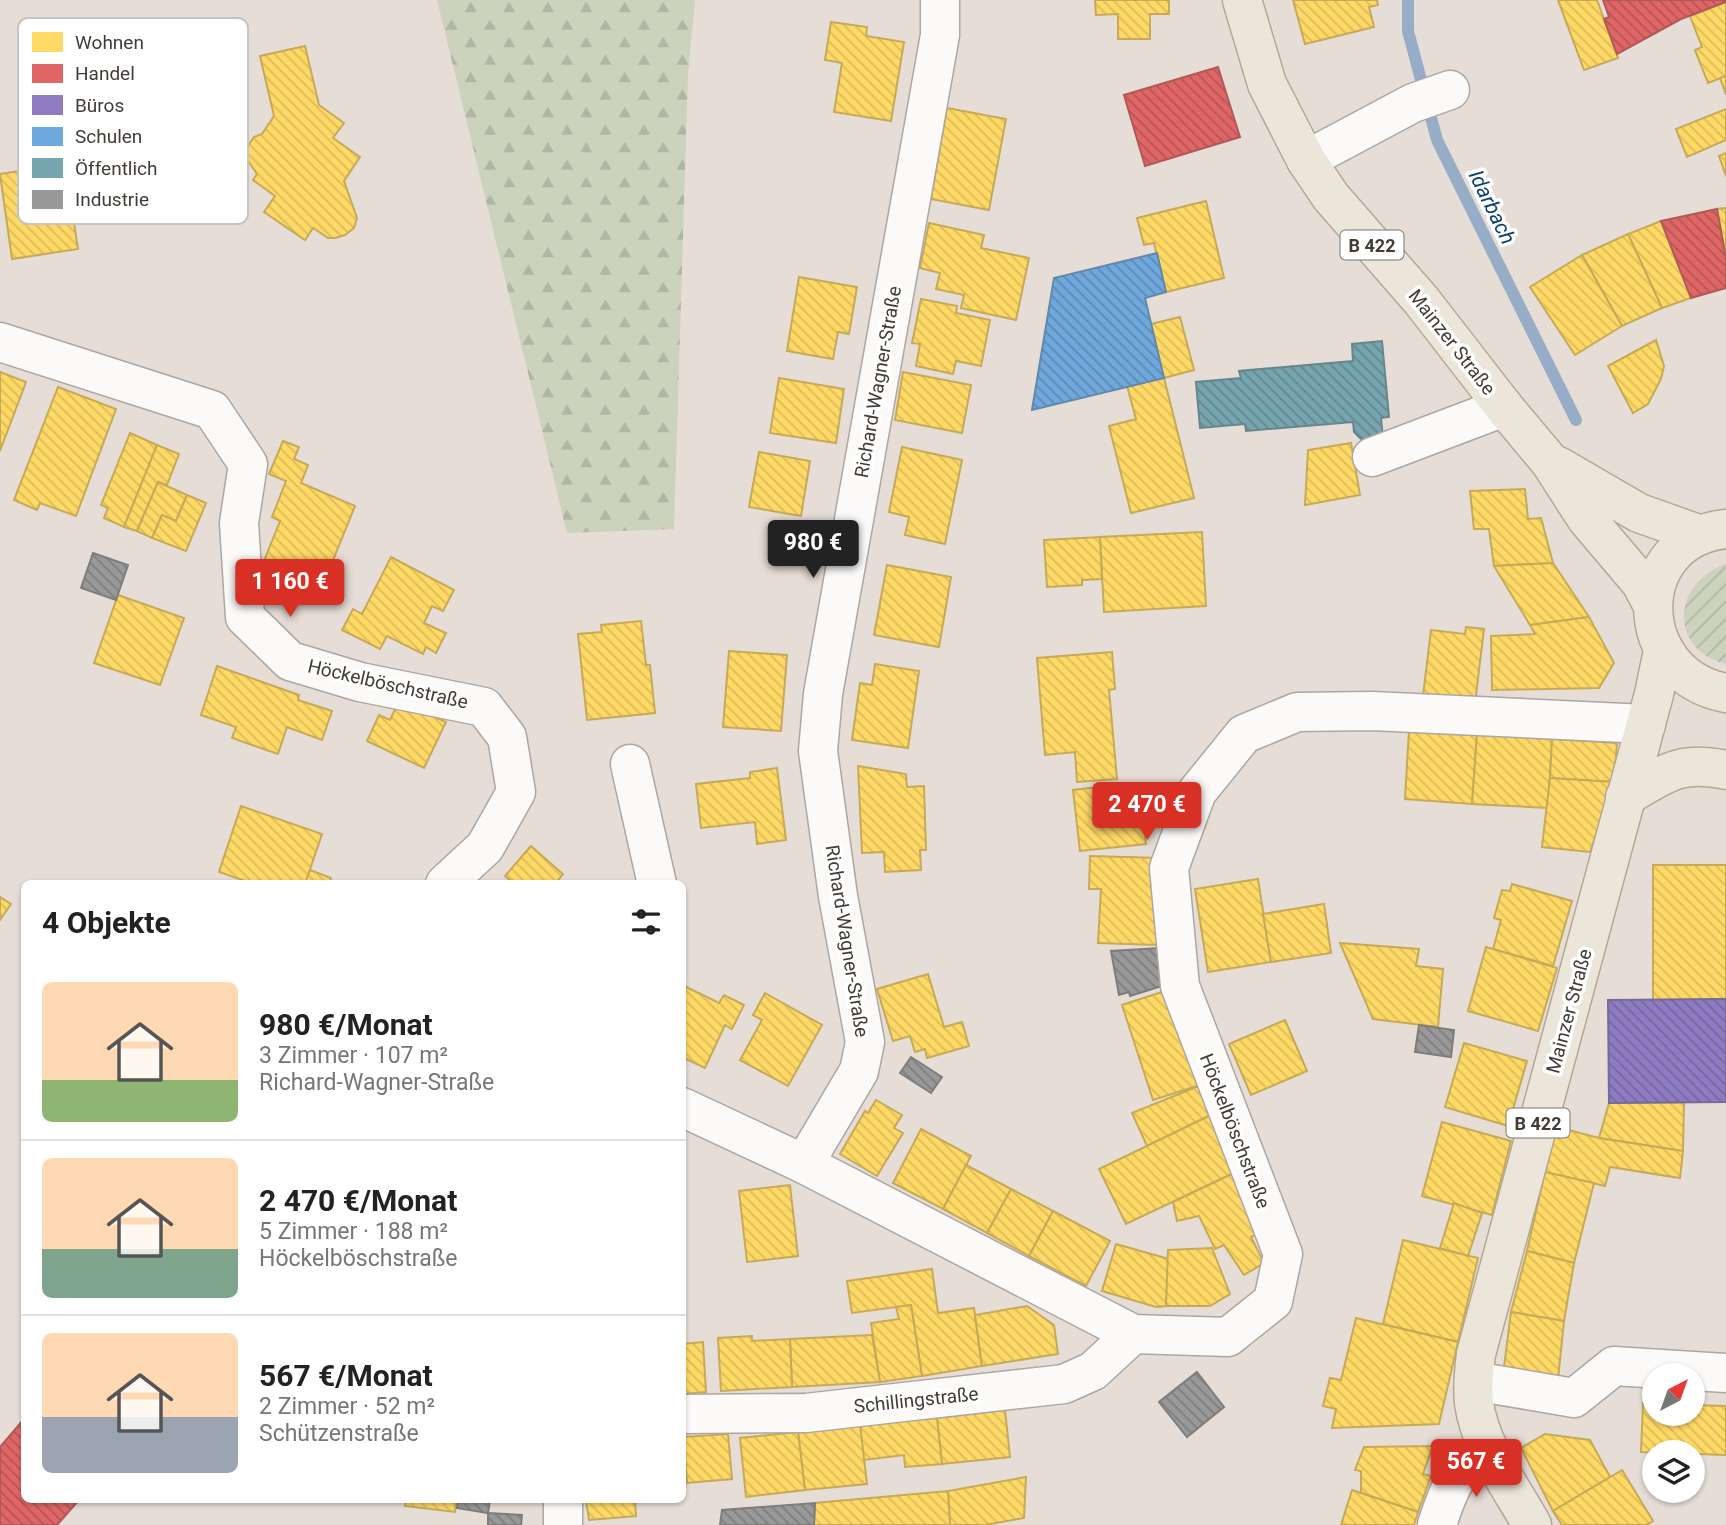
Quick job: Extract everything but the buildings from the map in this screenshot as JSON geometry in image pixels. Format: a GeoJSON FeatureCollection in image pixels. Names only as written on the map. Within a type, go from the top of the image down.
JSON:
{"type":"FeatureCollection","features":[{"type":"Feature","properties":{"kind":"main road","name":"Mainzer Straße"},"geometry":{"type":"LineString","coordinates":[[1242,0],[1267,84],[1306,160],[1331,197],[1421,300],[1550,462],[1586,518],[1641,583],[1652,604]]}},
{"type":"Feature","properties":{"kind":"main road","name":"Mainzer Straße"},"geometry":{"type":"LineString","coordinates":[[1550,462],[1639,513],[1714,532]]}},
{"type":"Feature","properties":{"kind":"main road","name":"B 422"},"geometry":{"type":"LineString","coordinates":[[1714,532],[1685,545],[1665,567],[1652,604],[1655,633],[1663,651],[1689,680],[1726,693]]}},
{"type":"Feature","properties":{"kind":"main road","name":"Mainzer Straße"},"geometry":{"type":"LineString","coordinates":[[1532,1525],[1489,1450],[1474,1403],[1476,1354],[1646,724],[1663,651]]}},
{"type":"Feature","properties":{"kind":"main road"},"geometry":{"type":"LineString","coordinates":[[1625,797],[1676,767],[1705,765],[1726,770]]}},
{"type":"Feature","properties":{"kind":"street","name":"Richard-Wagner-Straße"},"geometry":{"type":"LineString","coordinates":[[804,1164],[859,1071],[865,1042],[838,896],[818,751],[823,694],[940,35],[940,0]]}},
{"type":"Feature","properties":{"kind":"street"},"geometry":{"type":"LineString","coordinates":[[1306,160],[1413,103],[1450,89]]}},
{"type":"Feature","properties":{"kind":"street","name":"Höckelböschstraße"},"geometry":{"type":"LineString","coordinates":[[0,342],[212,410],[248,464],[239,523],[245,617],[290,661],[360,682],[484,706],[507,737],[516,792],[485,847],[449,880]]}},
{"type":"Feature","properties":{"kind":"street"},"geometry":{"type":"LineString","coordinates":[[1372,457],[1504,407]]}},
{"type":"Feature","properties":{"kind":"street","name":"Höckelböschstraße"},"geometry":{"type":"LineString","coordinates":[[686,1109],[804,1164],[1133,1334],[1228,1337],[1273,1301],[1283,1254],[1180,986],[1169,868],[1197,792],[1244,734],[1297,712],[1372,711],[1646,724]]}},
{"type":"Feature","properties":{"kind":"street"},"geometry":{"type":"LineString","coordinates":[[630,764],[656,880]]}},
{"type":"Feature","properties":{"kind":"street","name":"Schillingstraße"},"geometry":{"type":"LineString","coordinates":[[686,1414],[806,1413],[1064,1384],[1093,1371],[1133,1334]]}},
{"type":"Feature","properties":{"kind":"street"},"geometry":{"type":"LineString","coordinates":[[1474,1381],[1574,1398],[1614,1366],[1726,1373]]}},
{"type":"Feature","properties":{"kind":"street"},"geometry":{"type":"LineString","coordinates":[[1437,1525],[1450,1485],[1462,1467],[1489,1450]]}},
{"type":"Feature","properties":{"kind":"street"},"geometry":{"type":"LineString","coordinates":[[563,1503],[563,1525]]}},
{"type":"Feature","properties":{"kind":"green space"},"geometry":{"type":"Polygon","coordinates":[[[437,0],[695,0],[688,74],[674,529],[567,533],[437,0]]]}},
{"type":"Feature","properties":{"kind":"green space"},"geometry":{"type":"Polygon","coordinates":[[[1726,564],[1726,664],[1707,656],[1694,645],[1686,631],[1684,616],[1687,600],[1695,585],[1708,573],[1726,564]]]}},
{"type":"Feature","properties":{"kind":"waterway","name":"Idarbach"},"geometry":{"type":"LineString","coordinates":[[1408,0],[1408,31],[1437,140],[1576,420]]}}]}
